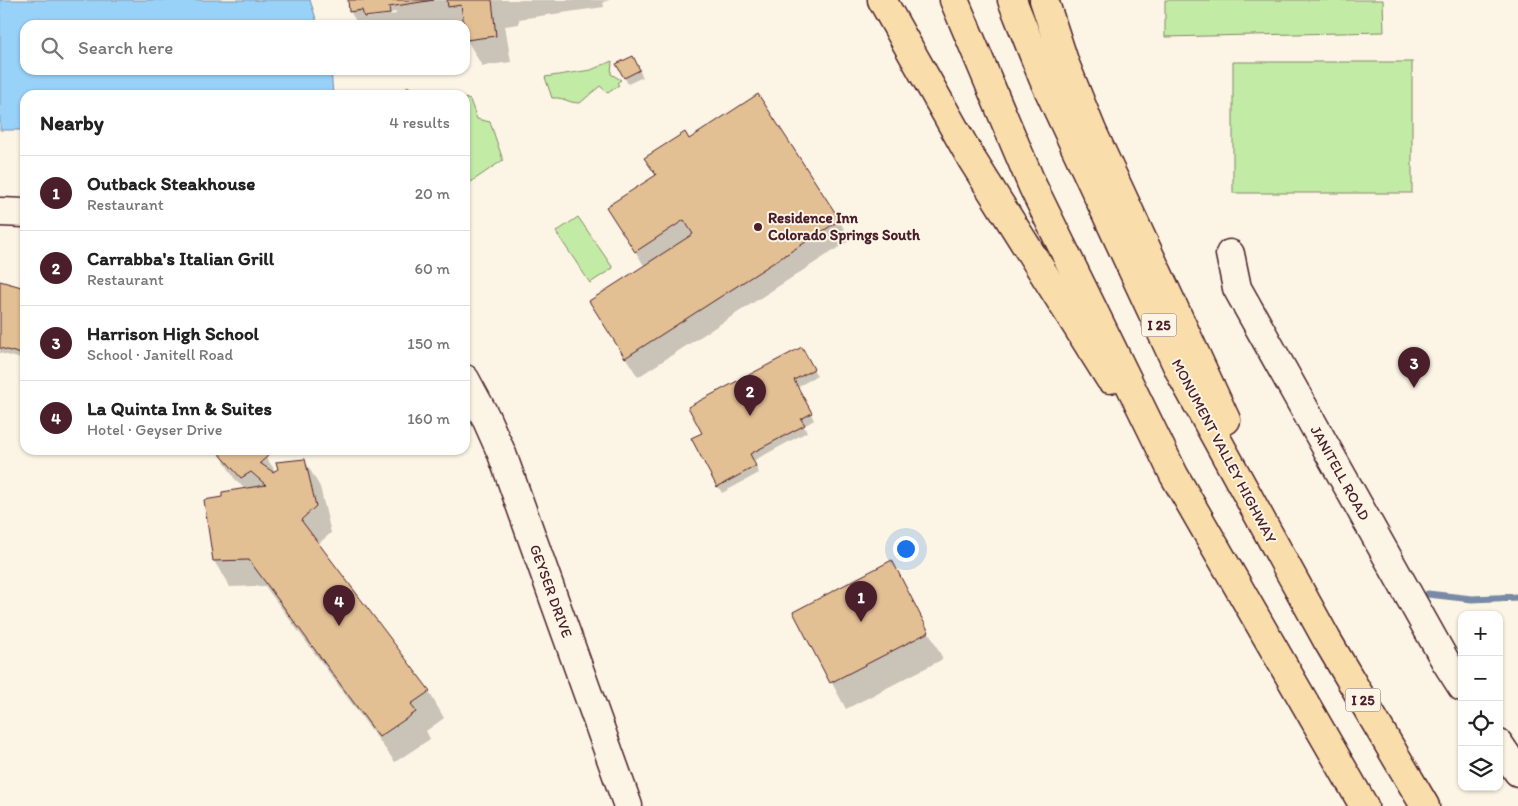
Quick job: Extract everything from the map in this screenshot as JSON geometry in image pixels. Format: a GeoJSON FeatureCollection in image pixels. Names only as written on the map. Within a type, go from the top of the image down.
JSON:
{"type":"FeatureCollection","features":[{"type":"Feature","properties":{"kind":"highway"},"geometry":{"type":"LineString","coordinates":[[882,0],[971,158],[1217,549]]}},
{"type":"Feature","properties":{"kind":"highway"},"geometry":{"type":"LineString","coordinates":[[954,0],[1033,187],[1174,475],[1364,806]]}},
{"type":"Feature","properties":{"kind":"highway","name":"MONUMENT VALLEY HIGHWAY"},"geometry":{"type":"LineString","coordinates":[[1012,0],[1043,78],[1182,376],[1326,640],[1426,806]]}},
{"type":"Feature","properties":{"kind":"highway"},"geometry":{"type":"LineString","coordinates":[[1044,0],[1065,64],[1092,131],[1326,640]]}},
{"type":"Feature","properties":{"kind":"street"},"geometry":{"type":"LineString","coordinates":[[0,212],[20,213]]}},
{"type":"Feature","properties":{"kind":"street","name":"JANITELL ROAD"},"geometry":{"type":"LineString","coordinates":[[1230,254],[1237,288],[1436,645],[1458,680]]}},
{"type":"Feature","properties":{"kind":"street","name":"GEYSER DRIVE"},"geometry":{"type":"LineString","coordinates":[[470,388],[502,454],[628,806]]}},
{"type":"Feature","properties":{"kind":"street"},"geometry":{"type":"LineString","coordinates":[[1500,746],[1518,772]]}},
{"type":"Feature","properties":{"kind":"green space"},"geometry":{"type":"Polygon","coordinates":[[[1165,0],[1383,0],[1384,32],[1165,37],[1165,0]]]}},
{"type":"Feature","properties":{"kind":"green space"},"geometry":{"type":"Polygon","coordinates":[[[612,61],[611,74],[621,80],[617,83],[619,85],[608,93],[600,86],[580,103],[552,98],[545,77],[591,70],[612,61]]]}},
{"type":"Feature","properties":{"kind":"green space"},"geometry":{"type":"Polygon","coordinates":[[[1233,62],[1412,62],[1412,193],[1233,193],[1233,62]]]}},
{"type":"Feature","properties":{"kind":"green space"},"geometry":{"type":"Polygon","coordinates":[[[470,100],[477,119],[490,122],[503,160],[470,183],[470,100]]]}},
{"type":"Feature","properties":{"kind":"green space"},"geometry":{"type":"Polygon","coordinates":[[[578,217],[613,268],[590,283],[556,232],[578,217]]]}},
{"type":"Feature","properties":{"kind":"water"},"geometry":{"type":"Polygon","coordinates":[[[0,0],[310,0],[316,20],[20,20],[20,75],[331,75],[333,90],[20,90],[20,130],[0,130],[0,0]]]}},
{"type":"Feature","properties":{"kind":"building"},"geometry":{"type":"Polygon","coordinates":[[[348,0],[434,0],[389,7],[390,14],[364,17],[362,10],[349,12],[348,0]]]}},
{"type":"Feature","properties":{"kind":"building"},"geometry":{"type":"Polygon","coordinates":[[[447,0],[492,0],[496,36],[470,39],[470,20],[463,20],[461,5],[448,7],[447,0]]]}},
{"type":"Feature","properties":{"kind":"building"},"geometry":{"type":"Polygon","coordinates":[[[633,56],[640,70],[624,78],[616,64],[633,56]]]}},
{"type":"Feature","properties":{"kind":"building","name":"Residence Inn Colorado Springs South"},"geometry":{"type":"Polygon","coordinates":[[[758,94],[840,220],[625,358],[589,301],[693,234],[684,220],[635,252],[606,207],[656,175],[644,158],[685,132],[689,139],[758,94]]]}},
{"type":"Feature","properties":{"kind":"building"},"geometry":{"type":"Polygon","coordinates":[[[0,281],[20,287],[20,354],[0,348],[0,281]]]}},
{"type":"Feature","properties":{"kind":"building"},"geometry":{"type":"Polygon","coordinates":[[[802,347],[814,369],[794,380],[812,413],[801,419],[805,425],[750,454],[756,466],[717,487],[691,438],[702,433],[688,407],[802,347]]]}},
{"type":"Feature","properties":{"kind":"building"},"geometry":{"type":"Polygon","coordinates":[[[221,455],[267,455],[260,463],[273,472],[278,469],[276,462],[305,459],[316,506],[301,520],[430,691],[411,704],[416,712],[379,737],[249,560],[213,561],[204,500],[222,497],[222,492],[266,485],[251,472],[241,478],[221,455]]]}},
{"type":"Feature","properties":{"kind":"building"},"geometry":{"type":"Polygon","coordinates":[[[892,560],[929,632],[830,683],[793,612],[892,560]]]}},
{"type":"Feature","properties":{"kind":"waterway"},"geometry":{"type":"LineString","coordinates":[[1428,594],[1472,599],[1518,597]]}},
{"type":"Feature","properties":{"kind":"place","name":"Residence Inn Colorado Springs South"},"geometry":{"type":"Point","coordinates":[758,227]}},
{"type":"Feature","properties":{"kind":"place","name":"Harrison High School"},"geometry":{"type":"Point","coordinates":[1414,388]}},
{"type":"Feature","properties":{"kind":"place","name":"Carrabba's Italian Grill"},"geometry":{"type":"Point","coordinates":[750,416]}},
{"type":"Feature","properties":{"kind":"place","name":"Outback Steakhouse"},"geometry":{"type":"Point","coordinates":[861,622]}},
{"type":"Feature","properties":{"kind":"place","name":"La Quinta Inn & Suites"},"geometry":{"type":"Point","coordinates":[339,626]}}]}
